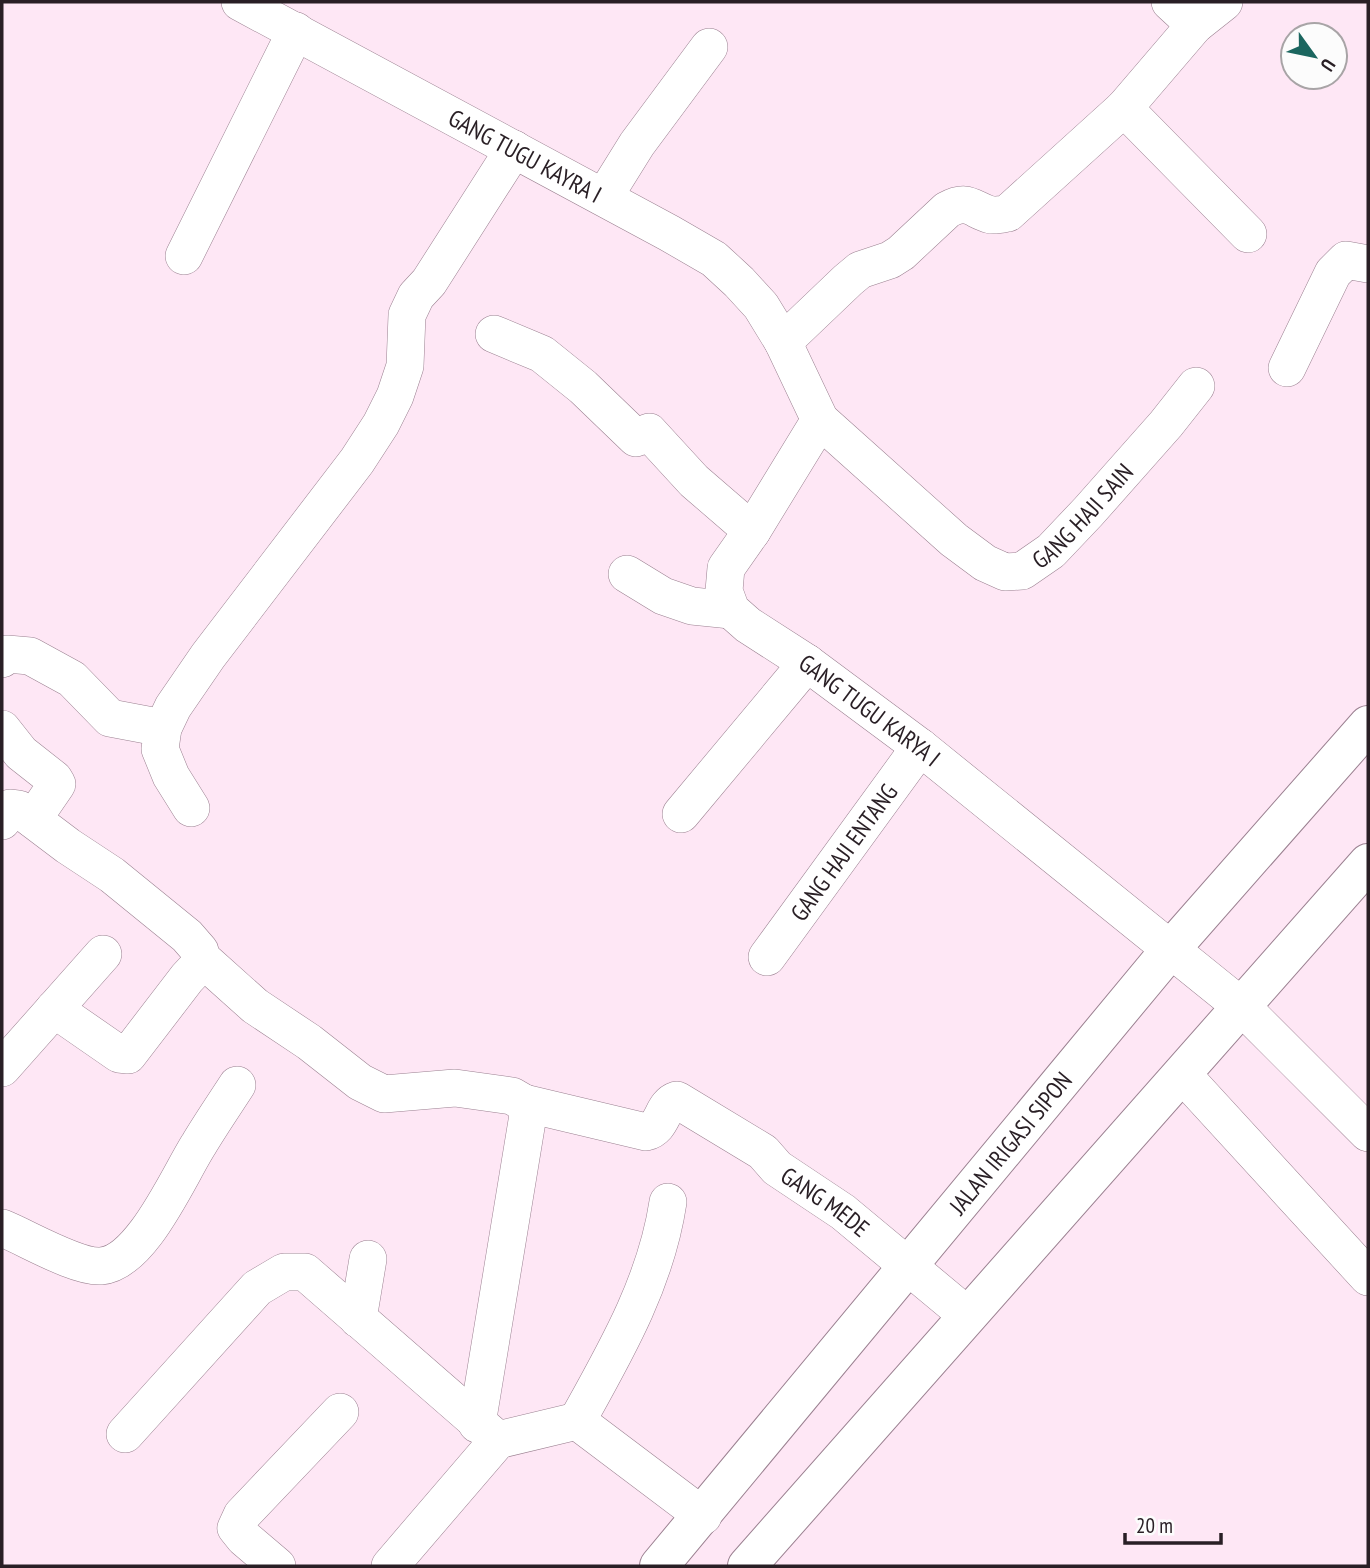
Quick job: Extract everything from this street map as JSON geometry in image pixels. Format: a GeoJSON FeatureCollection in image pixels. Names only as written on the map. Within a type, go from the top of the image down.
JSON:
{"type":"FeatureCollection","features":[{"type":"Feature","properties":{"kind":"street","name":"GANG TUGU KAYRA I"},"geometry":{"type":"LineString","coordinates":[[240,2],[714,259],[761,306],[783,342]]}},
{"type":"Feature","properties":{"kind":"street"},"geometry":{"type":"LineString","coordinates":[[626,574],[663,596],[692,606],[731,610],[724,592],[726,568],[752,531],[820,420],[783,342],[860,270],[890,260],[901,253],[955,205],[966,205],[991,215],[1008,213],[1124,108],[1182,13],[1224,2]]}},
{"type":"Feature","properties":{"kind":"street"},"geometry":{"type":"LineString","coordinates":[[184,256],[296,31]]}},
{"type":"Feature","properties":{"kind":"street"},"geometry":{"type":"LineString","coordinates":[[604,197],[637,144],[709,47]]}},
{"type":"Feature","properties":{"kind":"street"},"geometry":{"type":"LineString","coordinates":[[1124,108],[1248,234]]}},
{"type":"Feature","properties":{"kind":"street"},"geometry":{"type":"LineString","coordinates":[[191,808],[171,776],[160,749],[163,728],[173,707],[208,656],[357,461],[381,424],[395,396],[405,366],[407,315],[416,296],[429,282],[514,149]]}},
{"type":"Feature","properties":{"kind":"street"},"geometry":{"type":"LineString","coordinates":[[1287,368],[1333,273],[1346,260],[1368,264]]}},
{"type":"Feature","properties":{"kind":"street"},"geometry":{"type":"LineString","coordinates":[[494,334],[542,354],[583,387],[636,438],[649,432],[694,481],[752,531]]}},
{"type":"Feature","properties":{"kind":"street","name":"GANG HAJI SAIN"},"geometry":{"type":"LineString","coordinates":[[820,420],[954,540],[985,563],[1005,572],[1023,570],[1051,551],[1166,424],[1196,386]]}},
{"type":"Feature","properties":{"kind":"street","name":"GANG TUGU KARYA I"},"geometry":{"type":"LineString","coordinates":[[731,610],[748,625],[807,663],[920,747],[1236,1003],[1362,1114]]}},
{"type":"Feature","properties":{"kind":"street"},"geometry":{"type":"LineString","coordinates":[[2,659],[7,654],[30,656],[72,679],[110,718],[163,728]]}},
{"type":"Feature","properties":{"kind":"street"},"geometry":{"type":"LineString","coordinates":[[681,814],[807,663]]}},
{"type":"Feature","properties":{"kind":"street","name":"JALAN IRIGASI SIPON"},"geometry":{"type":"LineString","coordinates":[[659,1566],[915,1273],[1368,725]]}},
{"type":"Feature","properties":{"kind":"street"},"geometry":{"type":"LineString","coordinates":[[2,729],[21,753],[57,784],[17,820],[112,875],[187,936],[200,951],[202,962]]}},
{"type":"Feature","properties":{"kind":"street","name":"GANG HAJI ENTANG"},"geometry":{"type":"LineString","coordinates":[[767,957],[920,747]]}},
{"type":"Feature","properties":{"kind":"street"},"geometry":{"type":"LineString","coordinates":[[747,1566],[960,1310],[1182,1074],[1236,1003],[1368,863]]}},
{"type":"Feature","properties":{"kind":"street"},"geometry":{"type":"LineString","coordinates":[[2,1068],[103,954]]}},
{"type":"Feature","properties":{"kind":"street"},"geometry":{"type":"LineString","coordinates":[[54,1009],[119,1054],[128,1055],[202,962]]}},
{"type":"Feature","properties":{"kind":"street"},"geometry":{"type":"LineString","coordinates":[[202,962],[207,963],[255,1006],[309,1042],[360,1082],[384,1094],[455,1088],[512,1096],[524,1103],[528,1115],[488,1432],[390,1566]]}},
{"type":"Feature","properties":{"kind":"street"},"geometry":{"type":"LineString","coordinates":[[1182,1074],[1368,1277]]}},
{"type":"Feature","properties":{"kind":"street"},"geometry":{"type":"LineString","coordinates":[[2,1228],[83,1264],[103,1266],[123,1258],[157,1218],[198,1145],[237,1085]]}},
{"type":"Feature","properties":{"kind":"street","name":"GANG MEDE"},"geometry":{"type":"LineString","coordinates":[[524,1103],[646,1132],[659,1124],[668,1105],[677,1100],[762,1152],[777,1168],[843,1212],[960,1310]]}},
{"type":"Feature","properties":{"kind":"street"},"geometry":{"type":"LineString","coordinates":[[577,1421],[624,1337],[649,1280],[664,1232],[668,1202]]}},
{"type":"Feature","properties":{"kind":"street"},"geometry":{"type":"LineString","coordinates":[[358,1319],[368,1259]]}},
{"type":"Feature","properties":{"kind":"street"},"geometry":{"type":"LineString","coordinates":[[125,1434],[257,1288],[284,1272],[304,1272],[488,1432],[577,1421],[703,1516]]}},
{"type":"Feature","properties":{"kind":"street"},"geometry":{"type":"LineString","coordinates":[[277,1566],[236,1528],[242,1515],[340,1412]]}}]}
